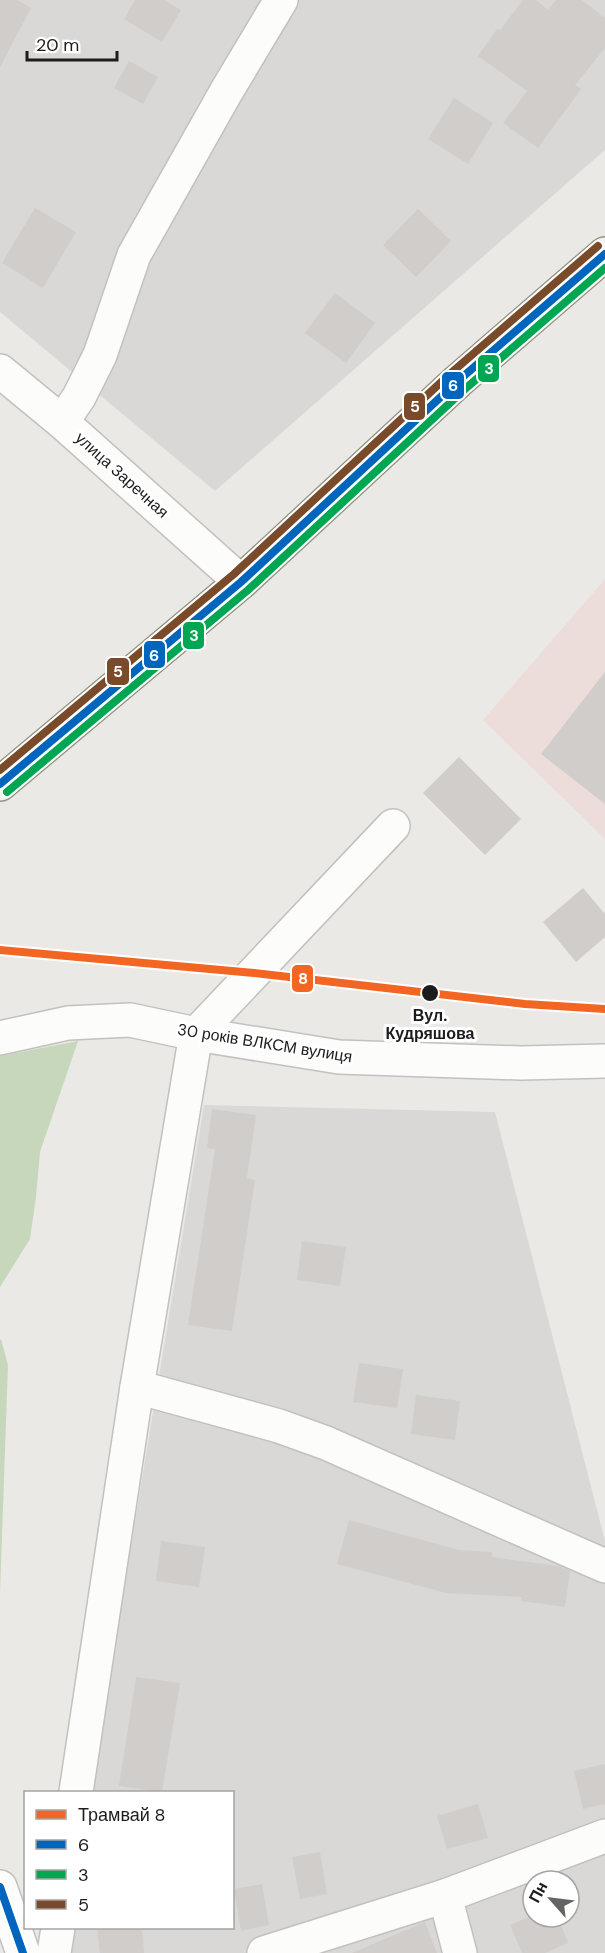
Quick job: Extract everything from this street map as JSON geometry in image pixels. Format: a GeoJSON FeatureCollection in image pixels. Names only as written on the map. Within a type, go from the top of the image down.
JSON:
{"type":"FeatureCollection","features":[{"type":"Feature","properties":{"kind":"main road"},"geometry":{"type":"LineString","coordinates":[[0,784],[241,582],[458,381],[605,254]]}},
{"type":"Feature","properties":{"kind":"street"},"geometry":{"type":"LineString","coordinates":[[62,422],[79,397],[100,355],[134,255],[281,0]]}},
{"type":"Feature","properties":{"kind":"street","name":"улица Заречная"},"geometry":{"type":"LineString","coordinates":[[0,371],[62,422],[241,582]]}},
{"type":"Feature","properties":{"kind":"street"},"geometry":{"type":"LineString","coordinates":[[76,1791],[137,1387],[196,1035],[393,826]]}},
{"type":"Feature","properties":{"kind":"street","name":"30 років ВЛКСМ вулиця"},"geometry":{"type":"LineString","coordinates":[[0,1038],[68,1023],[130,1020],[196,1035],[339,1057],[521,1063],[605,1061]]}},
{"type":"Feature","properties":{"kind":"street"},"geometry":{"type":"LineString","coordinates":[[137,1387],[279,1426],[326,1443],[605,1566]]}},
{"type":"Feature","properties":{"kind":"street"},"geometry":{"type":"LineString","coordinates":[[264,1953],[445,1896],[605,1836]]}},
{"type":"Feature","properties":{"kind":"street"},"geometry":{"type":"LineString","coordinates":[[0,1887],[23,1953]]}},
{"type":"Feature","properties":{"kind":"street"},"geometry":{"type":"LineString","coordinates":[[445,1896],[460,1953]]}},
{"type":"Feature","properties":{"kind":"street"},"geometry":{"type":"LineString","coordinates":[[54,1953],[58,1929]]}},
{"type":"Feature","properties":{"kind":"shaded area"},"geometry":{"type":"Polygon","coordinates":[[[0,0],[605,0],[605,150],[215,491],[0,312],[0,0]]]}},
{"type":"Feature","properties":{"kind":"shaded area"},"geometry":{"type":"Polygon","coordinates":[[[605,579],[605,839],[483,720],[605,579]]]}},
{"type":"Feature","properties":{"kind":"shaded area"},"geometry":{"type":"Polygon","coordinates":[[[204,1105],[495,1112],[605,1541],[605,1953],[63,1953],[67,1929],[234,1929],[234,1791],[90,1791],[204,1105]]]}},
{"type":"Feature","properties":{"kind":"green space"},"geometry":{"type":"Polygon","coordinates":[[[78,1041],[40,1152],[30,1239],[0,1287],[0,1056],[78,1041]]]}},
{"type":"Feature","properties":{"kind":"green space"},"geometry":{"type":"Polygon","coordinates":[[[0,1340],[8,1365],[0,1593],[0,1340]]]}},
{"type":"Feature","properties":{"kind":"building"},"geometry":{"type":"Polygon","coordinates":[[[0,0],[17,0],[31,8],[0,67],[0,0]]]}},
{"type":"Feature","properties":{"kind":"building"},"geometry":{"type":"Polygon","coordinates":[[[135,0],[164,0],[181,10],[162,42],[124,19],[135,0]]]}},
{"type":"Feature","properties":{"kind":"building"},"geometry":{"type":"Polygon","coordinates":[[[523,0],[536,0],[548,10],[556,0],[582,0],[605,18],[605,48],[575,85],[581,89],[538,148],[503,123],[527,91],[478,56],[497,29],[500,30],[523,0]]]}},
{"type":"Feature","properties":{"kind":"building"},"geometry":{"type":"Polygon","coordinates":[[[129,61],[158,77],[143,104],[114,88],[129,61]]]}},
{"type":"Feature","properties":{"kind":"building"},"geometry":{"type":"Polygon","coordinates":[[[454,98],[493,123],[468,164],[428,139],[454,98]]]}},
{"type":"Feature","properties":{"kind":"building"},"geometry":{"type":"Polygon","coordinates":[[[35,208],[76,232],[43,288],[2,263],[35,208]]]}},
{"type":"Feature","properties":{"kind":"building"},"geometry":{"type":"Polygon","coordinates":[[[418,209],[451,241],[416,277],[383,245],[418,209]]]}},
{"type":"Feature","properties":{"kind":"building"},"geometry":{"type":"Polygon","coordinates":[[[335,293],[375,323],[346,363],[305,333],[335,293]]]}},
{"type":"Feature","properties":{"kind":"building"},"geometry":{"type":"Polygon","coordinates":[[[605,672],[605,804],[541,754],[605,672]]]}},
{"type":"Feature","properties":{"kind":"building"},"geometry":{"type":"Polygon","coordinates":[[[459,757],[521,819],[485,855],[423,793],[459,757]]]}},
{"type":"Feature","properties":{"kind":"building"},"geometry":{"type":"Polygon","coordinates":[[[583,888],[605,914],[605,937],[576,962],[543,922],[583,888]]]}},
{"type":"Feature","properties":{"kind":"building"},"geometry":{"type":"Polygon","coordinates":[[[212,1109],[256,1115],[247,1178],[255,1180],[232,1331],[188,1325],[215,1149],[207,1148],[212,1109]]]}},
{"type":"Feature","properties":{"kind":"building"},"geometry":{"type":"Polygon","coordinates":[[[302,1241],[346,1247],[340,1286],[297,1280],[302,1241]]]}},
{"type":"Feature","properties":{"kind":"building"},"geometry":{"type":"Polygon","coordinates":[[[359,1363],[403,1369],[397,1408],[353,1402],[359,1363]]]}},
{"type":"Feature","properties":{"kind":"building"},"geometry":{"type":"Polygon","coordinates":[[[416,1395],[460,1401],[455,1440],[411,1434],[416,1395]]]}},
{"type":"Feature","properties":{"kind":"building"},"geometry":{"type":"Polygon","coordinates":[[[349,1520],[459,1550],[492,1552],[492,1557],[559,1566],[570,1571],[565,1607],[521,1601],[522,1597],[446,1593],[337,1564],[349,1520]]]}},
{"type":"Feature","properties":{"kind":"building"},"geometry":{"type":"Polygon","coordinates":[[[161,1541],[205,1547],[199,1587],[156,1581],[161,1541]]]}},
{"type":"Feature","properties":{"kind":"building"},"geometry":{"type":"Polygon","coordinates":[[[136,1677],[180,1683],[162,1791],[119,1786],[136,1677]]]}},
{"type":"Feature","properties":{"kind":"building"},"geometry":{"type":"Polygon","coordinates":[[[605,1764],[605,1804],[583,1809],[574,1771],[605,1764]]]}},
{"type":"Feature","properties":{"kind":"building"},"geometry":{"type":"Polygon","coordinates":[[[478,1804],[488,1838],[447,1849],[437,1816],[478,1804]]]}},
{"type":"Feature","properties":{"kind":"building"},"geometry":{"type":"Polygon","coordinates":[[[320,1852],[327,1894],[300,1899],[292,1857],[320,1852]]]}},
{"type":"Feature","properties":{"kind":"building"},"geometry":{"type":"Polygon","coordinates":[[[262,1884],[269,1925],[241,1931],[234,1889],[262,1884]]]}},
{"type":"Feature","properties":{"kind":"building"},"geometry":{"type":"Polygon","coordinates":[[[521,1920],[521,1929],[563,1929],[568,1943],[545,1953],[522,1953],[510,1925],[521,1920]]]}},
{"type":"Feature","properties":{"kind":"building"},"geometry":{"type":"Polygon","coordinates":[[[425,1922],[437,1953],[352,1953],[425,1922]]]}},
{"type":"Feature","properties":{"kind":"building"},"geometry":{"type":"Polygon","coordinates":[[[97,1929],[142,1929],[144,1953],[100,1953],[97,1929]]]}},
{"type":"Feature","properties":{"kind":"tram line","name":"8"},"geometry":{"type":"LineString","coordinates":[[0,950],[254,973],[525,1004],[605,1009]]}},
{"type":"Feature","properties":{"kind":"transit line","name":"5"},"geometry":{"type":"LineString","coordinates":[[0,770],[234,574],[451,373],[598,246]]}},
{"type":"Feature","properties":{"kind":"transit line","name":"6"},"geometry":{"type":"LineString","coordinates":[[0,784],[241,582],[458,381],[605,254]]}},
{"type":"Feature","properties":{"kind":"transit line","name":"3"},"geometry":{"type":"LineString","coordinates":[[7,792],[248,590],[465,389],[605,268]]}},
{"type":"Feature","properties":{"kind":"transit line","name":"6"},"geometry":{"type":"LineString","coordinates":[[0,1887],[23,1953]]}},
{"type":"Feature","properties":{"kind":"place","name":"Вул. Кудряшова"},"geometry":{"type":"Point","coordinates":[430,993]}}]}
